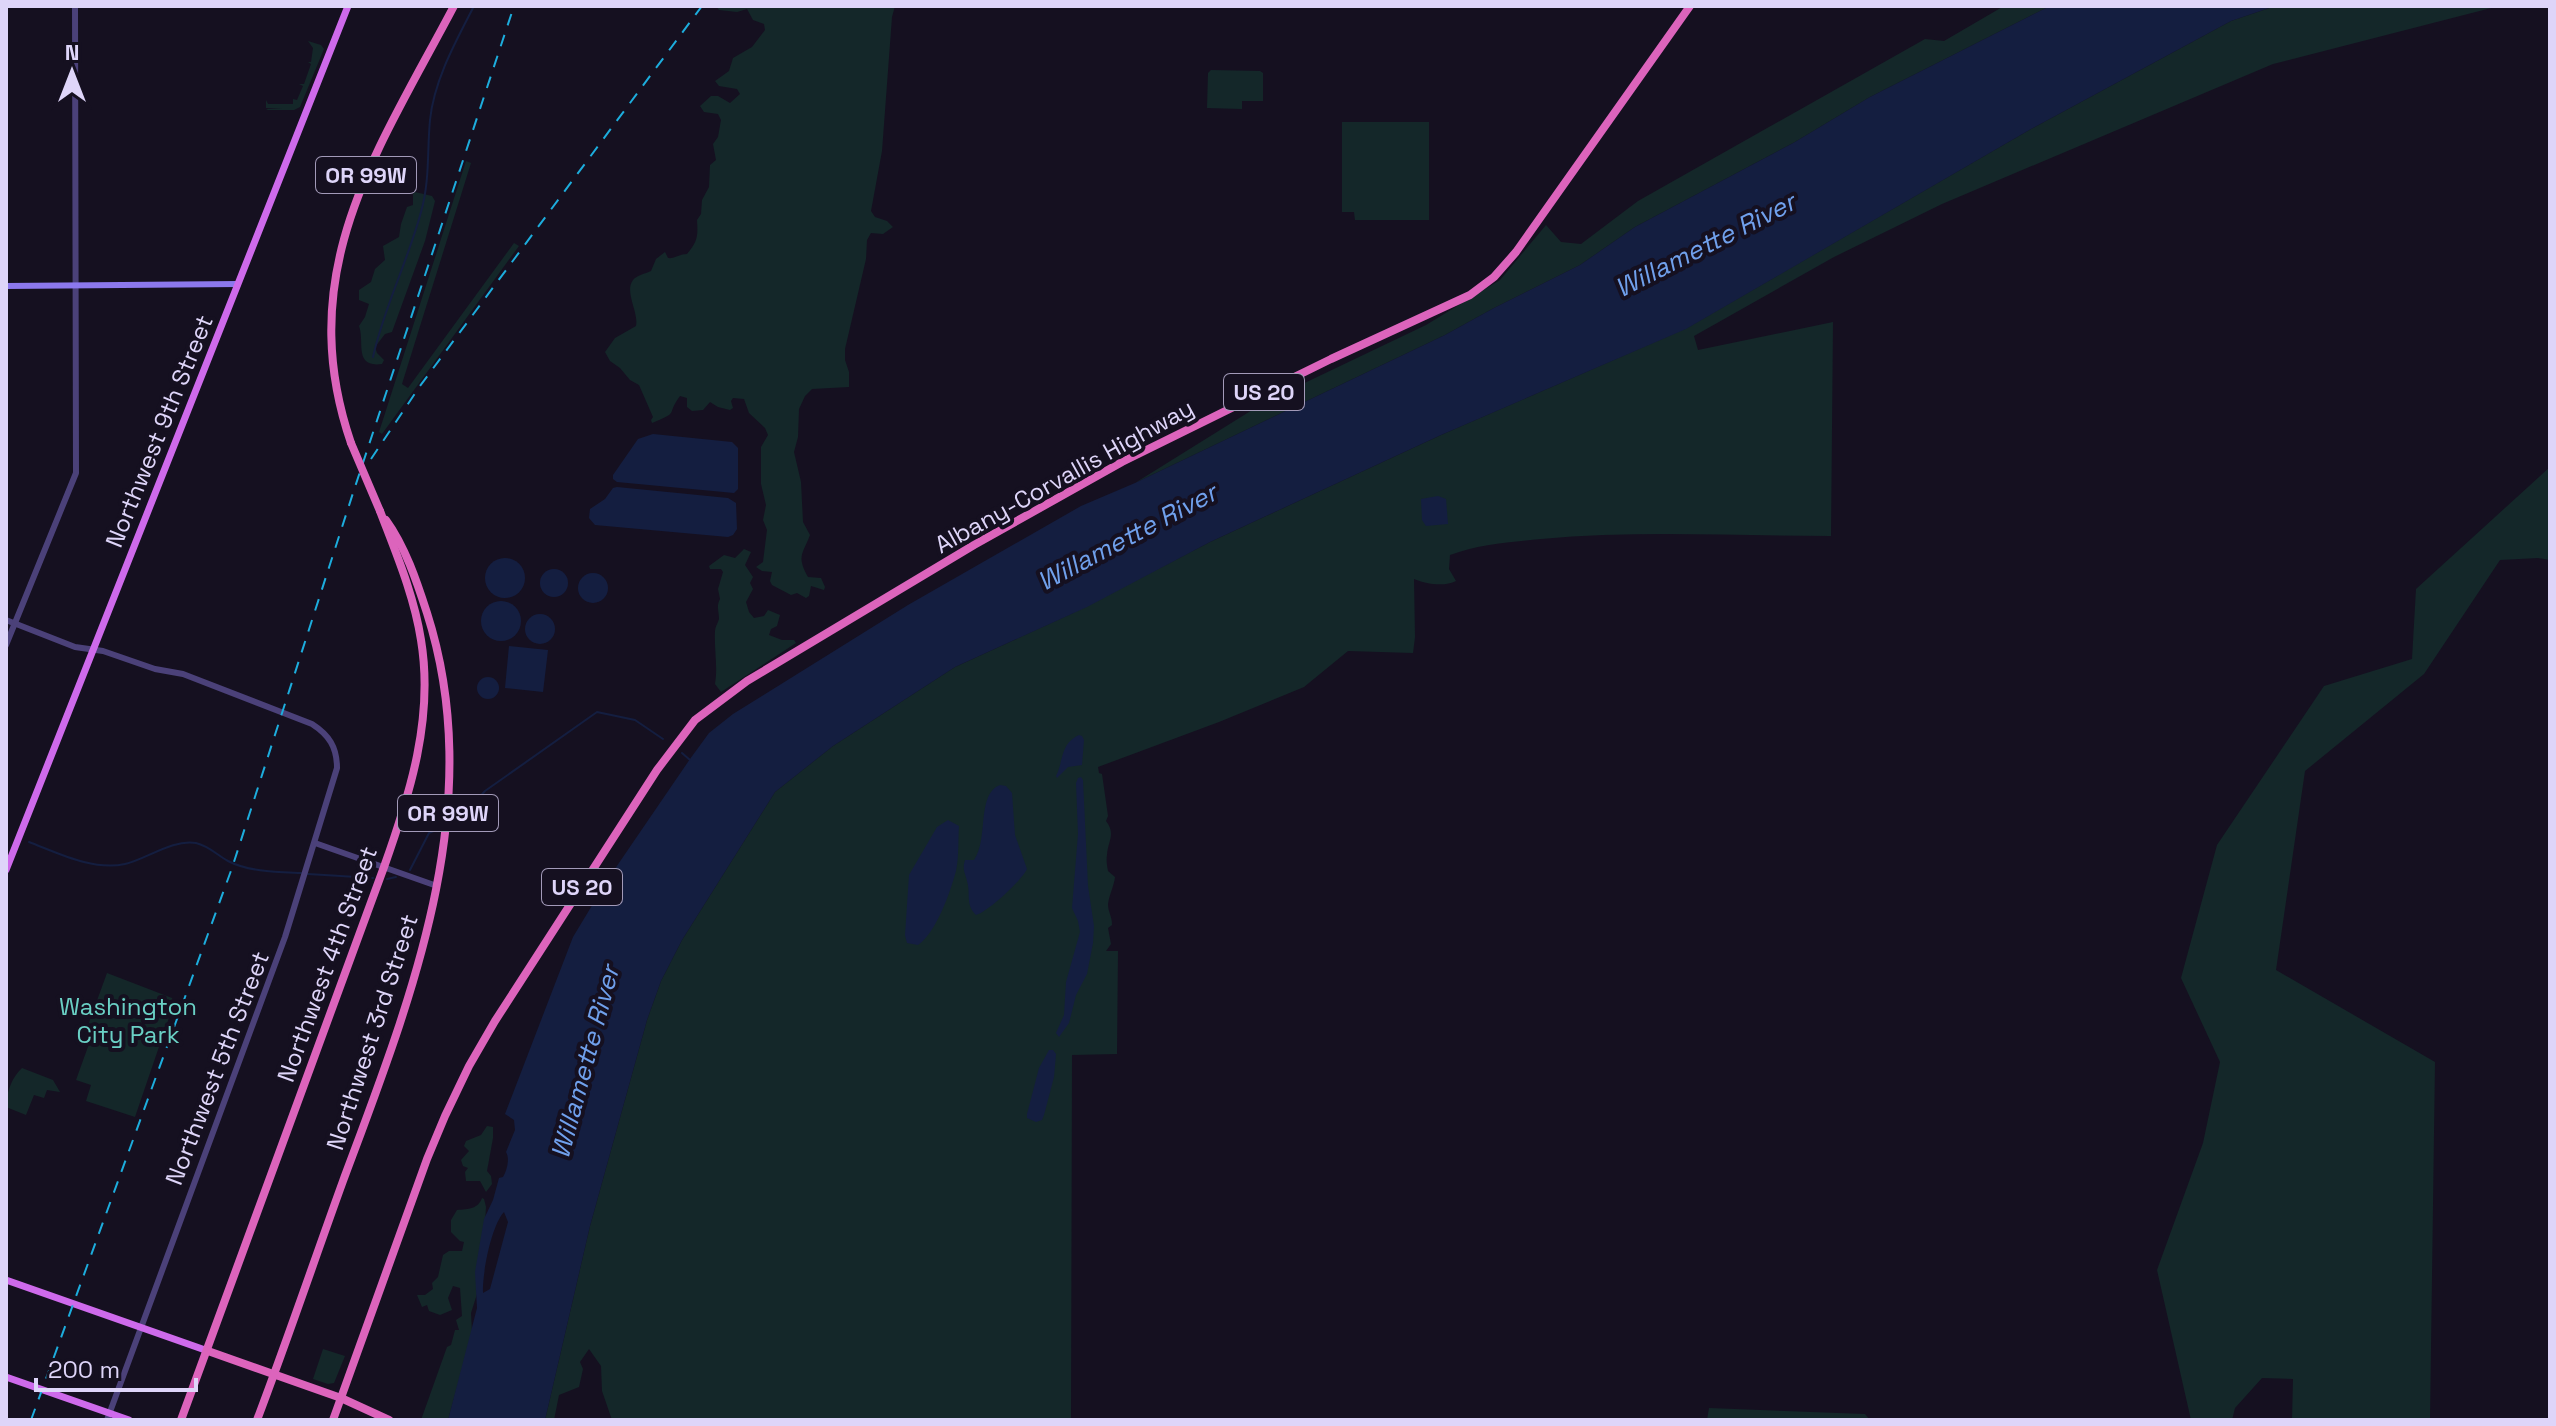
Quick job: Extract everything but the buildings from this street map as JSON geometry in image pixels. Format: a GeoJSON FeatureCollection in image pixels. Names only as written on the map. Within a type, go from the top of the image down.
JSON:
{"type":"FeatureCollection","features":[{"type":"Feature","properties":{"kind":"highway","name":"OR 99W"},"geometry":{"type":"LineString","coordinates":[[380,511],[351,443],[337,392],[331,349],[333,295],[339,253],[367,174],[454,6]]}},
{"type":"Feature","properties":{"kind":"highway","name":"Albany-Corvallis Highway"},"geometry":{"type":"LineString","coordinates":[[341,1398],[445,1116],[488,1032],[665,758],[695,720],[747,681],[974,545],[1122,462],[1458,301],[1483,286],[1516,252],[1690,6]]}},
{"type":"Feature","properties":{"kind":"highway","name":"Northwest 4th Street"},"geometry":{"type":"LineString","coordinates":[[181,1420],[384,867],[413,776],[422,731],[425,687],[421,638],[413,603],[380,511]]}},
{"type":"Feature","properties":{"kind":"highway","name":"Northwest 3rd Street"},"geometry":{"type":"LineString","coordinates":[[257,1420],[408,1002],[437,886],[446,828],[450,742],[446,695],[436,644],[395,532],[380,511]]}},
{"type":"Feature","properties":{"kind":"highway"},"geometry":{"type":"LineString","coordinates":[[208,1351],[341,1398],[389,1420]]}},
{"type":"Feature","properties":{"kind":"highway","name":"US 20"},"geometry":{"type":"LineString","coordinates":[[333,1420],[341,1398]]}},
{"type":"Feature","properties":{"kind":"main road","name":"Northwest 9th Street"},"geometry":{"type":"LineString","coordinates":[[6,870],[348,6]]}},
{"type":"Feature","properties":{"kind":"main road"},"geometry":{"type":"LineString","coordinates":[[6,286],[238,284]]}},
{"type":"Feature","properties":{"kind":"main road"},"geometry":{"type":"LineString","coordinates":[[6,1280],[208,1351]]}},
{"type":"Feature","properties":{"kind":"main road"},"geometry":{"type":"LineString","coordinates":[[6,1377],[108,1417],[129,1420]]}},
{"type":"Feature","properties":{"kind":"street"},"geometry":{"type":"LineString","coordinates":[[6,645],[76,473],[75,6]]}},
{"type":"Feature","properties":{"kind":"street"},"geometry":{"type":"LineString","coordinates":[[6,620],[63,643],[93,650]]}},
{"type":"Feature","properties":{"kind":"street","name":"Northwest 5th Street"},"geometry":{"type":"LineString","coordinates":[[93,650],[183,674],[320,729],[333,745],[337,768],[280,952],[108,1417]]}},
{"type":"Feature","properties":{"kind":"street"},"geometry":{"type":"LineString","coordinates":[[315,843],[437,886]]}},
{"type":"Feature","properties":{"kind":"green space"},"geometry":{"type":"Polygon","coordinates":[[[716,6],[895,6],[882,151],[871,211],[875,217],[893,227],[883,234],[871,233],[867,240],[866,259],[845,349],[849,387],[812,389],[799,409],[794,452],[801,482],[803,522],[810,535],[802,559],[808,577],[821,578],[825,587],[824,590],[811,586],[806,598],[797,593],[791,595],[772,585],[772,572],[756,567],[763,562],[767,530],[763,520],[766,505],[761,484],[761,447],[768,435],[749,413],[744,399],[733,398],[733,408],[730,410],[710,402],[703,410],[692,411],[687,407],[687,398],[680,396],[670,414],[652,423],[653,417],[639,385],[610,361],[605,352],[615,338],[636,326],[630,290],[633,280],[651,271],[656,259],[665,252],[668,258],[687,254],[695,242],[702,200],[709,187],[710,165],[716,160],[713,144],[718,137],[721,120],[718,114],[704,112],[700,106],[711,96],[718,96],[730,103],[740,94],[737,89],[719,86],[715,81],[729,71],[733,58],[752,47],[765,30],[764,24],[753,20],[747,9],[737,12],[719,10],[716,6]]]}},
{"type":"Feature","properties":{"kind":"green space"},"geometry":{"type":"Polygon","coordinates":[[[2004,6],[2050,6],[1870,97],[1795,142],[1635,227],[1580,265],[1445,335],[1135,483],[1265,402],[1426,325],[1500,280],[1546,225],[1561,242],[1581,244],[1638,201],[1925,39],[1944,41],[2004,6]]]}},
{"type":"Feature","properties":{"kind":"green space"},"geometry":{"type":"Polygon","coordinates":[[[2275,6],[2499,6],[2273,64],[1942,204],[1834,257],[1694,336],[1698,350],[1833,322],[1831,536],[1577,536],[1518,541],[1461,551],[1450,555],[1449,569],[1456,581],[1435,584],[1414,579],[1413,653],[1348,651],[1304,687],[1098,767],[1102,774],[1108,816],[1106,821],[1111,834],[1107,867],[1115,877],[1108,904],[1112,922],[1108,928],[1111,944],[1106,951],[1118,951],[1117,1054],[1072,1055],[1071,1420],[612,1420],[602,1391],[601,1366],[589,1349],[580,1362],[583,1369],[579,1387],[559,1395],[554,1420],[545,1420],[590,1226],[647,1020],[661,981],[682,940],[775,792],[833,746],[955,667],[1073,613],[1210,542],[1441,435],[1687,328],[2031,129],[2231,21],[2275,6]]]}},
{"type":"Feature","properties":{"kind":"green space"},"geometry":{"type":"Polygon","coordinates":[[[308,41],[324,49],[300,107],[294,110],[266,109],[282,108],[266,108],[266,100],[268,104],[293,104],[293,99],[297,100],[303,86],[299,84],[304,84],[311,64],[308,62],[311,62],[313,48],[308,41]]]}},
{"type":"Feature","properties":{"kind":"green space"},"geometry":{"type":"Polygon","coordinates":[[[1211,70],[1260,71],[1263,73],[1263,101],[1242,101],[1242,109],[1207,108],[1208,73],[1211,70]]]}},
{"type":"Feature","properties":{"kind":"green space"},"geometry":{"type":"Polygon","coordinates":[[[1342,122],[1429,122],[1429,220],[1355,220],[1354,212],[1342,212],[1342,122]]]}},
{"type":"Feature","properties":{"kind":"green space"},"geometry":{"type":"Polygon","coordinates":[[[466,161],[471,163],[402,384],[408,388],[514,243],[519,246],[382,434],[379,432],[466,161]]]}},
{"type":"Feature","properties":{"kind":"green space"},"geometry":{"type":"Polygon","coordinates":[[[415,192],[432,196],[435,201],[425,241],[392,332],[385,334],[375,347],[384,360],[382,364],[373,364],[367,362],[362,352],[359,326],[369,304],[359,300],[359,290],[371,282],[375,269],[385,260],[383,246],[399,237],[407,207],[413,205],[415,192]]]}},
{"type":"Feature","properties":{"kind":"green space"},"geometry":{"type":"Polygon","coordinates":[[[2550,467],[2550,560],[2500,560],[2424,674],[2305,771],[2276,970],[2435,1062],[2430,1420],[2292,1420],[2293,1379],[2262,1378],[2235,1408],[2232,1420],[2191,1420],[2157,1270],[2203,1143],[2220,1062],[2181,978],[2217,845],[2324,686],[2412,659],[2416,589],[2550,467]]]}},
{"type":"Feature","properties":{"kind":"green space"},"geometry":{"type":"Polygon","coordinates":[[[744,549],[751,552],[745,565],[753,577],[750,583],[753,589],[746,602],[749,612],[754,618],[764,616],[768,610],[780,615],[777,626],[771,629],[769,635],[796,643],[721,692],[715,684],[715,630],[719,619],[718,589],[723,572],[709,566],[724,555],[735,558],[744,549]]]}},
{"type":"Feature","properties":{"kind":"green space","name":"Washington City Park"},"geometry":{"type":"Polygon","coordinates":[[[107,973],[172,998],[174,1003],[135,1117],[86,1101],[91,1085],[76,1080],[94,1030],[87,1028],[107,973]]]}},
{"type":"Feature","properties":{"kind":"green space"},"geometry":{"type":"Polygon","coordinates":[[[22,1068],[53,1080],[60,1092],[47,1090],[44,1098],[34,1095],[26,1115],[6,1107],[10,1086],[22,1068]]]}},
{"type":"Feature","properties":{"kind":"green space"},"geometry":{"type":"Polygon","coordinates":[[[487,1126],[493,1127],[493,1138],[487,1171],[492,1184],[486,1192],[480,1181],[466,1181],[468,1168],[463,1166],[461,1160],[469,1151],[464,1146],[466,1141],[481,1135],[487,1126]]]}},
{"type":"Feature","properties":{"kind":"green space"},"geometry":{"type":"Polygon","coordinates":[[[482,1198],[486,1207],[481,1290],[471,1313],[472,1332],[448,1420],[421,1420],[447,1347],[451,1345],[455,1330],[459,1330],[456,1320],[462,1316],[460,1288],[453,1286],[448,1298],[452,1310],[440,1315],[429,1311],[427,1305],[422,1307],[417,1295],[425,1295],[433,1289],[432,1283],[438,1277],[443,1255],[449,1251],[462,1251],[464,1242],[451,1232],[451,1220],[457,1210],[469,1209],[482,1198]]]}},
{"type":"Feature","properties":{"kind":"green space"},"geometry":{"type":"Polygon","coordinates":[[[323,1349],[345,1356],[334,1383],[313,1379],[323,1349]]]}},
{"type":"Feature","properties":{"kind":"green space"},"geometry":{"type":"Polygon","coordinates":[[[1709,1408],[1865,1414],[1870,1420],[1707,1420],[1709,1408]]]}},
{"type":"Feature","properties":{"kind":"water","name":"Willamette River"},"geometry":{"type":"Polygon","coordinates":[[[2050,6],[2275,6],[2231,21],[2031,129],[1686,329],[1441,435],[1210,542],[1087,607],[955,667],[833,746],[775,792],[682,940],[661,981],[647,1020],[590,1226],[545,1420],[448,1420],[477,1308],[475,1272],[484,1219],[499,1178],[506,1171],[506,1152],[515,1130],[514,1120],[505,1114],[573,937],[608,879],[709,733],[733,714],[908,605],[1081,506],[1445,335],[1580,265],[1635,227],[1795,142],[1870,97],[2050,6]],[[504,1212],[488,1251],[483,1293],[490,1289],[508,1222],[504,1212]]]}},
{"type":"Feature","properties":{"kind":"water"},"geometry":{"type":"Polygon","coordinates":[[[653,434],[732,442],[738,448],[738,489],[734,493],[617,482],[613,479],[638,439],[653,434]]]}},
{"type":"Feature","properties":{"kind":"water"},"geometry":{"type":"Polygon","coordinates":[[[617,487],[728,498],[736,503],[737,529],[728,537],[595,525],[589,518],[590,509],[617,487]]]}},
{"type":"Feature","properties":{"kind":"water"},"geometry":{"type":"Polygon","coordinates":[[[1438,496],[1446,499],[1448,524],[1426,526],[1422,520],[1421,499],[1438,496]]]}},
{"type":"Feature","properties":{"kind":"water"},"geometry":{"type":"Polygon","coordinates":[[[505,558],[519,564],[525,578],[519,592],[505,598],[491,592],[485,578],[491,564],[505,558]]]}},
{"type":"Feature","properties":{"kind":"water"},"geometry":{"type":"Polygon","coordinates":[[[554,569],[564,573],[568,583],[564,593],[554,597],[544,593],[540,583],[544,573],[554,569]]]}},
{"type":"Feature","properties":{"kind":"water"},"geometry":{"type":"Polygon","coordinates":[[[593,573],[599,574],[607,582],[607,594],[599,602],[593,603],[587,602],[579,594],[578,588],[579,582],[587,574],[593,573]]]}},
{"type":"Feature","properties":{"kind":"water"},"geometry":{"type":"Polygon","coordinates":[[[501,601],[515,607],[521,621],[515,635],[501,641],[487,635],[481,621],[487,607],[501,601]]]}},
{"type":"Feature","properties":{"kind":"water"},"geometry":{"type":"Polygon","coordinates":[[[540,614],[551,618],[555,629],[551,640],[540,644],[529,640],[525,629],[529,618],[540,614]]]}},
{"type":"Feature","properties":{"kind":"water"},"geometry":{"type":"Polygon","coordinates":[[[509,646],[548,650],[543,692],[505,688],[509,646]]]}},
{"type":"Feature","properties":{"kind":"water"},"geometry":{"type":"Polygon","coordinates":[[[484,677],[492,677],[499,688],[492,699],[484,699],[477,692],[477,684],[484,677]]]}},
{"type":"Feature","properties":{"kind":"water"},"geometry":{"type":"Polygon","coordinates":[[[1079,735],[1084,740],[1082,765],[1068,767],[1057,778],[1065,748],[1079,735]]]}},
{"type":"Feature","properties":{"kind":"water"},"geometry":{"type":"Polygon","coordinates":[[[1081,777],[1093,943],[1087,974],[1076,995],[1069,1023],[1059,1037],[1056,1033],[1064,1015],[1066,982],[1080,932],[1072,908],[1078,834],[1076,783],[1081,777]]]}},
{"type":"Feature","properties":{"kind":"water"},"geometry":{"type":"Polygon","coordinates":[[[1000,785],[1006,786],[1012,793],[1015,835],[1027,869],[1004,895],[976,915],[969,903],[964,863],[965,860],[974,860],[981,841],[988,798],[1000,785]]]}},
{"type":"Feature","properties":{"kind":"water"},"geometry":{"type":"Polygon","coordinates":[[[948,820],[959,826],[957,866],[950,890],[942,912],[925,939],[918,945],[907,943],[909,875],[937,827],[948,820]]]}},
{"type":"Feature","properties":{"kind":"water"},"geometry":{"type":"Polygon","coordinates":[[[1049,1050],[1056,1054],[1054,1077],[1042,1120],[1036,1122],[1027,1118],[1027,1114],[1039,1068],[1049,1050]]]}},
{"type":"Feature","properties":{"kind":"waterway"},"geometry":{"type":"LineString","coordinates":[[373,357],[424,200],[430,120],[436,90],[474,6]]}},
{"type":"Feature","properties":{"kind":"waterway"},"geometry":{"type":"LineString","coordinates":[[458,822],[485,791],[597,712],[635,720],[663,739]]}},
{"type":"Feature","properties":{"kind":"waterway"},"geometry":{"type":"LineString","coordinates":[[682,753],[690,760]]}},
{"type":"Feature","properties":{"kind":"waterway"},"geometry":{"type":"LineString","coordinates":[[410,870],[429,833],[438,829]]}},
{"type":"Feature","properties":{"kind":"waterway"},"geometry":{"type":"LineString","coordinates":[[29,842],[76,860],[113,866],[178,844],[196,843],[245,867],[301,873]]}},
{"type":"Feature","properties":{"kind":"waterway"},"geometry":{"type":"LineString","coordinates":[[308,874],[373,878]]}},
{"type":"Feature","properties":{"kind":"waterway"},"geometry":{"type":"LineString","coordinates":[[387,879],[396,877]]}},
{"type":"Feature","properties":{"kind":"railway"},"geometry":{"type":"LineString","coordinates":[[31,1420],[232,868],[514,6]]}},
{"type":"Feature","properties":{"kind":"railway"},"geometry":{"type":"LineString","coordinates":[[371,459],[420,386],[702,6]]}}]}
